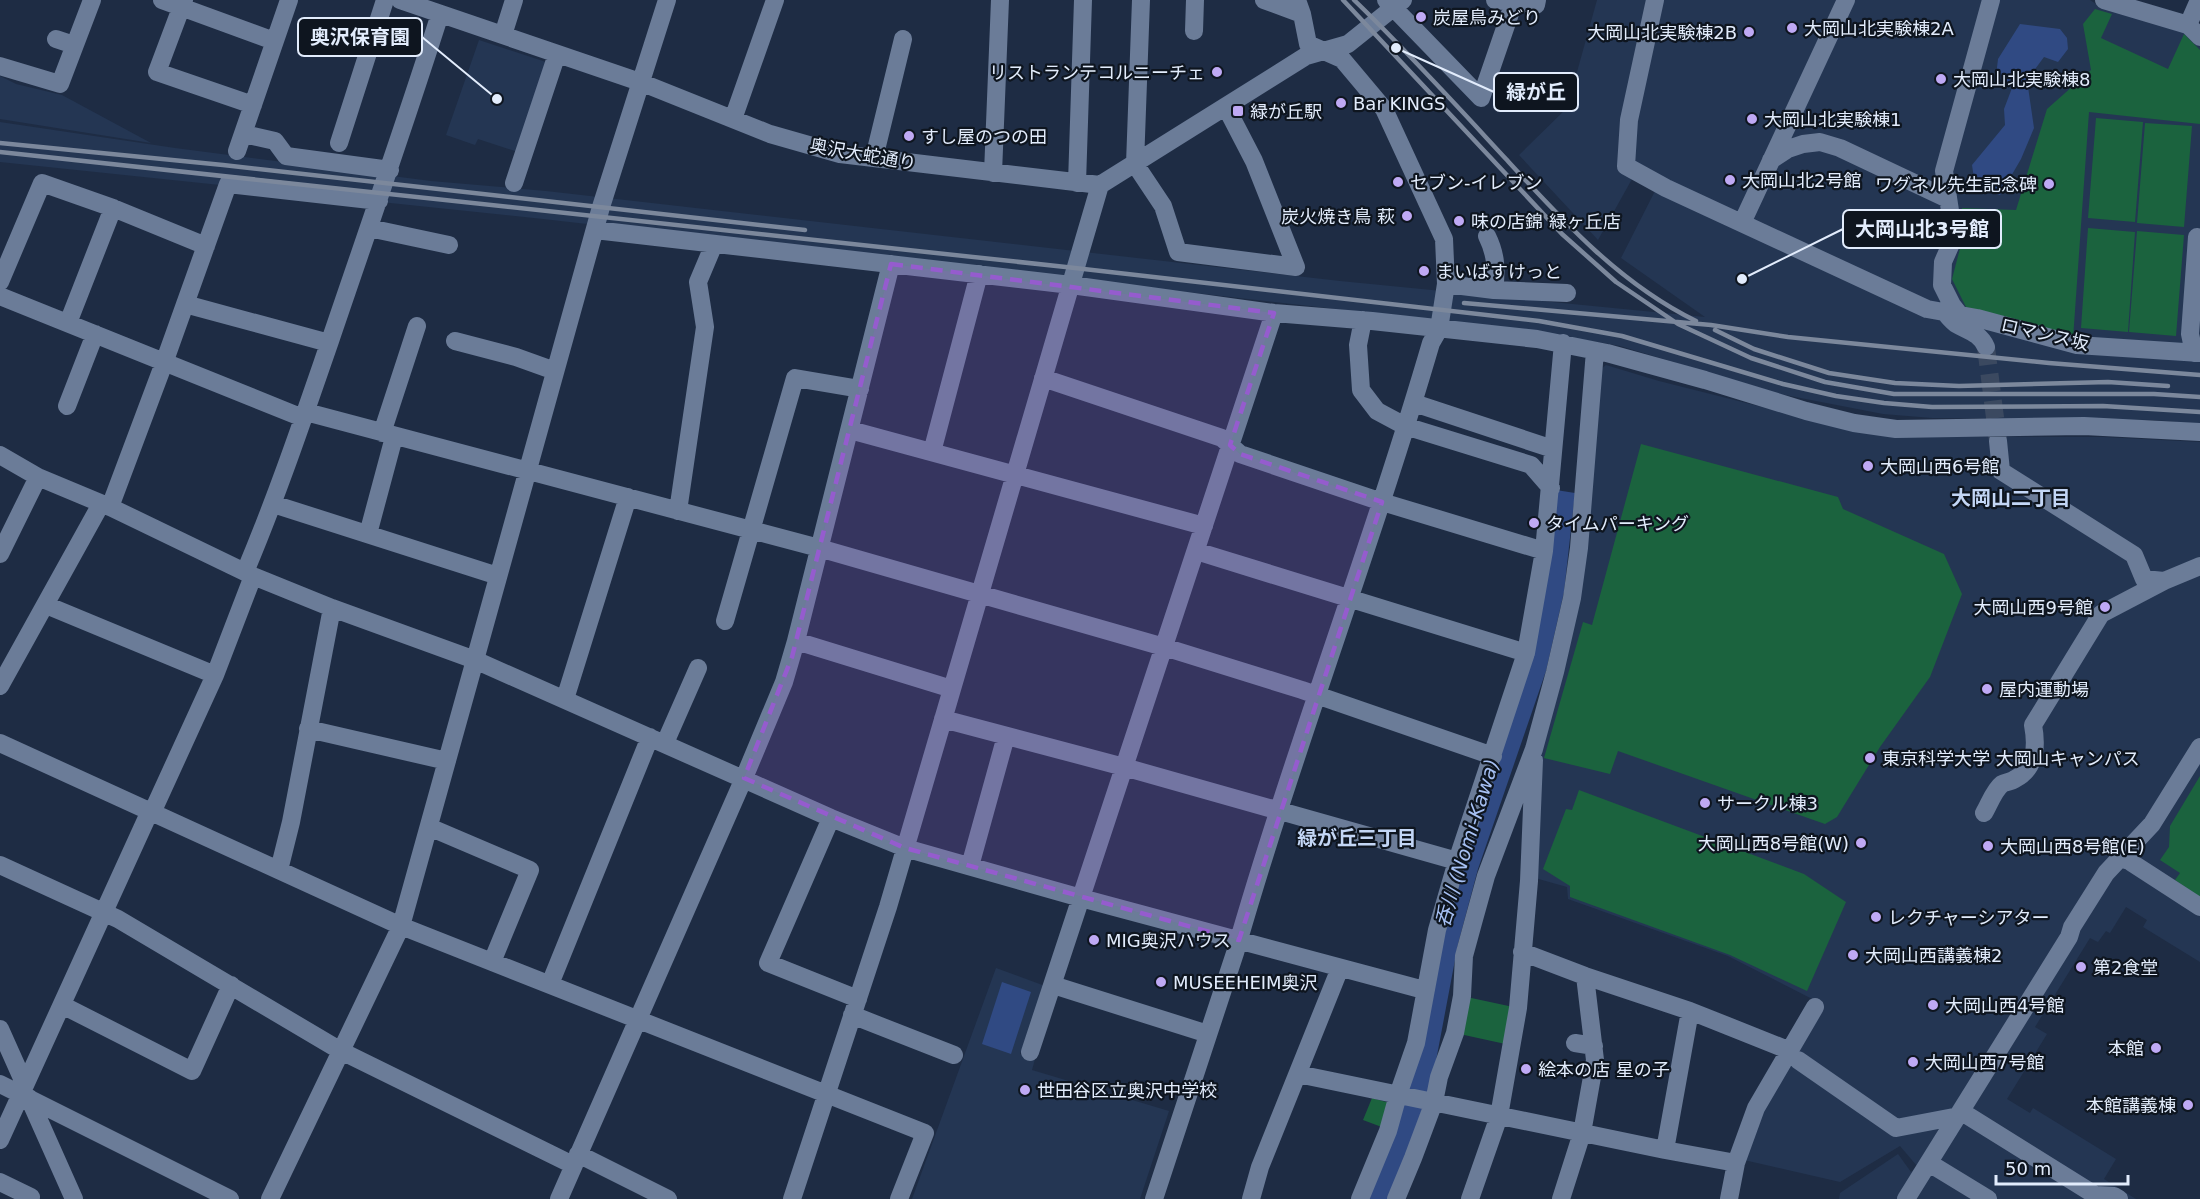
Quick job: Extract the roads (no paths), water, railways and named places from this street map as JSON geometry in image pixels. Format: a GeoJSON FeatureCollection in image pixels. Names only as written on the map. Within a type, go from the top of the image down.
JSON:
{"type":"FeatureCollection","features":[{"type":"Feature","properties":{"kind":"street"},"geometry":{"type":"LineString","coordinates":[[162,0],[183,4],[274,41]]}},
{"type":"Feature","properties":{"kind":"street"},"geometry":{"type":"LineString","coordinates":[[237,151],[289,0]]}},
{"type":"Feature","properties":{"kind":"street"},"geometry":{"type":"LineString","coordinates":[[339,143],[385,0]]}},
{"type":"Feature","properties":{"kind":"street","name":"奥沢大蛇通り"},"geometry":{"type":"LineString","coordinates":[[400,0],[640,82],[800,143],[840,154],[1100,185]]}},
{"type":"Feature","properties":{"kind":"street"},"geometry":{"type":"LineString","coordinates":[[503,35],[514,0]]}},
{"type":"Feature","properties":{"kind":"street"},"geometry":{"type":"LineString","coordinates":[[270,1199],[401,926],[595,230],[640,82],[668,0]]}},
{"type":"Feature","properties":{"kind":"street"},"geometry":{"type":"LineString","coordinates":[[733,119],[775,0]]}},
{"type":"Feature","properties":{"kind":"street"},"geometry":{"type":"LineString","coordinates":[[993,173],[1000,0]]}},
{"type":"Feature","properties":{"kind":"street"},"geometry":{"type":"LineString","coordinates":[[1077,183],[1083,0]]}},
{"type":"Feature","properties":{"kind":"street"},"geometry":{"type":"LineString","coordinates":[[1142,0],[1136,164],[1163,206],[1178,252],[1206,247],[1296,267],[1254,161],[1226,107]]}},
{"type":"Feature","properties":{"kind":"street"},"geometry":{"type":"LineString","coordinates":[[1194,31],[1195,0]]}},
{"type":"Feature","properties":{"kind":"street"},"geometry":{"type":"LineString","coordinates":[[1154,1199],[1239,940],[1278,811],[1382,502],[1431,343],[1438,329],[1446,284],[1443,238],[1384,108],[1342,59],[1319,53],[1308,44],[1299,7],[1264,0]]}},
{"type":"Feature","properties":{"kind":"street"},"geometry":{"type":"LineString","coordinates":[[1495,0],[1536,5],[1537,0]]}},
{"type":"Feature","properties":{"kind":"street"},"geometry":{"type":"LineString","coordinates":[[1655,0],[1629,120],[1626,166],[1662,186],[1742,223],[1944,308],[1955,323],[1977,334],[1986,347]]}},
{"type":"Feature","properties":{"kind":"street"},"geometry":{"type":"LineString","coordinates":[[1742,223],[1846,0]]}},
{"type":"Feature","properties":{"kind":"street"},"geometry":{"type":"LineString","coordinates":[[1944,308],[1941,274],[1943,262],[1954,237],[1944,171],[1991,0]]}},
{"type":"Feature","properties":{"kind":"street"},"geometry":{"type":"LineString","coordinates":[[2104,0],[2194,31],[2199,0]]}},
{"type":"Feature","properties":{"kind":"street"},"geometry":{"type":"LineString","coordinates":[[0,66],[47,85],[60,84],[88,1]]}},
{"type":"Feature","properties":{"kind":"street"},"geometry":{"type":"LineString","coordinates":[[792,1199],[905,848],[1100,185],[1306,56],[1348,44],[1394,3],[1481,98],[1514,2]]}},
{"type":"Feature","properties":{"kind":"street"},"geometry":{"type":"LineString","coordinates":[[183,4],[157,72],[253,105]]}},
{"type":"Feature","properties":{"kind":"street"},"geometry":{"type":"LineString","coordinates":[[0,1140],[25,1092],[104,911],[215,675],[390,170],[440,14]]}},
{"type":"Feature","properties":{"kind":"street"},"geometry":{"type":"LineString","coordinates":[[56,39],[74,45]]}},
{"type":"Feature","properties":{"kind":"street"},"geometry":{"type":"LineString","coordinates":[[874,158],[903,39]]}},
{"type":"Feature","properties":{"kind":"street"},"geometry":{"type":"LineString","coordinates":[[514,183],[557,54]]}},
{"type":"Feature","properties":{"kind":"street"},"geometry":{"type":"LineString","coordinates":[[244,134],[275,141],[286,156],[390,170]]}},
{"type":"Feature","properties":{"kind":"street"},"geometry":{"type":"LineString","coordinates":[[1771,160],[1788,149],[1820,142],[1840,148],[1948,199]]}},
{"type":"Feature","properties":{"kind":"street"},"geometry":{"type":"LineString","coordinates":[[0,282],[42,183],[113,208],[206,246]]}},
{"type":"Feature","properties":{"kind":"street"},"geometry":{"type":"LineString","coordinates":[[0,687],[105,506],[164,363],[228,184],[379,201]]}},
{"type":"Feature","properties":{"kind":"street"},"geometry":{"type":"LineString","coordinates":[[68,323],[113,208]]}},
{"type":"Feature","properties":{"kind":"street"},"geometry":{"type":"LineString","coordinates":[[369,228],[449,245]]}},
{"type":"Feature","properties":{"kind":"street"},"geometry":{"type":"LineString","coordinates":[[595,230],[1071,285],[1274,313],[1363,320],[1563,343],[1705,380],[1806,411],[1854,423],[1896,429],[2084,426],[2200,432]]}},
{"type":"Feature","properties":{"kind":"street"},"geometry":{"type":"LineString","coordinates":[[1487,236],[1495,256],[1494,290]]}},
{"type":"Feature","properties":{"kind":"street"},"geometry":{"type":"LineString","coordinates":[[2197,237],[2190,334],[2197,353]]}},
{"type":"Feature","properties":{"kind":"street"},"geometry":{"type":"LineString","coordinates":[[678,511],[705,327],[698,282],[714,244]]}},
{"type":"Feature","properties":{"kind":"street"},"geometry":{"type":"LineString","coordinates":[[559,1199],[784,682],[891,264]]}},
{"type":"Feature","properties":{"kind":"street"},"geometry":{"type":"LineString","coordinates":[[932,452],[979,274]]}},
{"type":"Feature","properties":{"kind":"street"},"geometry":{"type":"LineString","coordinates":[[1446,284],[1494,290],[1567,293]]}},
{"type":"Feature","properties":{"kind":"street"},"geometry":{"type":"LineString","coordinates":[[0,296],[164,363],[304,415],[819,548],[1164,647],[1493,756]]}},
{"type":"Feature","properties":{"kind":"street"},"geometry":{"type":"LineString","coordinates":[[185,304],[329,343]]}},
{"type":"Feature","properties":{"kind":"street","name":"ロマンス坂"},"geometry":{"type":"LineString","coordinates":[[1944,308],[2077,345],[2197,353]]}},
{"type":"Feature","properties":{"kind":"street"},"geometry":{"type":"LineString","coordinates":[[1030,1052],[1274,313]]}},
{"type":"Feature","properties":{"kind":"street"},"geometry":{"type":"LineString","coordinates":[[1363,320],[1358,345],[1361,390],[1377,411],[1405,426],[1531,465],[1551,488]]}},
{"type":"Feature","properties":{"kind":"street"},"geometry":{"type":"LineString","coordinates":[[368,534],[388,435],[417,326]]}},
{"type":"Feature","properties":{"kind":"street"},"geometry":{"type":"LineString","coordinates":[[67,406],[95,334]]}},
{"type":"Feature","properties":{"kind":"street"},"geometry":{"type":"LineString","coordinates":[[455,341],[516,357],[555,371]]}},
{"type":"Feature","properties":{"kind":"street"},"geometry":{"type":"LineString","coordinates":[[1360,1199],[1388,1131],[1416,1043],[1424,990],[1437,930],[1457,861],[1526,653],[1544,551],[1563,343]]}},
{"type":"Feature","properties":{"kind":"street"},"geometry":{"type":"LineString","coordinates":[[1396,1199],[1413,1158],[1455,1033],[1462,996],[1464,957],[1473,923],[1494,854],[1534,749],[1555,672],[1572,598],[1579,549],[1594,351]]}},
{"type":"Feature","properties":{"kind":"street"},"geometry":{"type":"LineString","coordinates":[[725,621],[795,378],[860,389]]}},
{"type":"Feature","properties":{"kind":"street"},"geometry":{"type":"LineString","coordinates":[[1043,378],[1222,438],[1240,454],[1382,502],[1544,551]]}},
{"type":"Feature","properties":{"kind":"street"},"geometry":{"type":"LineString","coordinates":[[1413,404],[1553,449]]}},
{"type":"Feature","properties":{"kind":"street"},"geometry":{"type":"LineString","coordinates":[[850,430],[1204,526]]}},
{"type":"Feature","properties":{"kind":"street"},"geometry":{"type":"LineString","coordinates":[[1998,441],[2001,471],[2134,555],[2144,579],[2164,581]]}},
{"type":"Feature","properties":{"kind":"street"},"geometry":{"type":"LineString","coordinates":[[0,455],[38,477],[249,574],[332,608],[475,660],[831,818],[905,848],[1424,990]]}},
{"type":"Feature","properties":{"kind":"street"},"geometry":{"type":"LineString","coordinates":[[0,554],[38,477]]}},
{"type":"Feature","properties":{"kind":"street"},"geometry":{"type":"LineString","coordinates":[[565,699],[628,497]]}},
{"type":"Feature","properties":{"kind":"street"},"geometry":{"type":"LineString","coordinates":[[273,504],[498,576]]}},
{"type":"Feature","properties":{"kind":"street"},"geometry":{"type":"LineString","coordinates":[[1196,551],[1526,653]]}},
{"type":"Feature","properties":{"kind":"street"},"geometry":{"type":"LineString","coordinates":[[1984,813],[2001,784],[2016,779],[2028,768],[2036,754],[2033,725],[2101,614],[2164,581],[2200,566]]}},
{"type":"Feature","properties":{"kind":"street"},"geometry":{"type":"LineString","coordinates":[[46,605],[215,675]]}},
{"type":"Feature","properties":{"kind":"street"},"geometry":{"type":"LineString","coordinates":[[279,870],[291,822],[332,608]]}},
{"type":"Feature","properties":{"kind":"street"},"geometry":{"type":"LineString","coordinates":[[796,641],[952,689]]}},
{"type":"Feature","properties":{"kind":"street"},"geometry":{"type":"LineString","coordinates":[[550,984],[658,740],[698,668]]}},
{"type":"Feature","properties":{"kind":"street"},"geometry":{"type":"LineString","coordinates":[[943,719],[1124,767],[1457,861]]}},
{"type":"Feature","properties":{"kind":"street"},"geometry":{"type":"LineString","coordinates":[[308,729],[447,761]]}},
{"type":"Feature","properties":{"kind":"street"},"geometry":{"type":"LineString","coordinates":[[970,866],[1006,736]]}},
{"type":"Feature","properties":{"kind":"street"},"geometry":{"type":"LineString","coordinates":[[0,743],[44,767],[150,811],[401,926],[925,1133],[899,1199]]}},
{"type":"Feature","properties":{"kind":"street"},"geometry":{"type":"LineString","coordinates":[[1906,1199],[2069,937],[2072,927],[2100,881],[2152,824],[2200,747]]}},
{"type":"Feature","properties":{"kind":"street"},"geometry":{"type":"LineString","coordinates":[[1470,1199],[1499,1116],[1518,1008],[1529,881],[1534,749]]}},
{"type":"Feature","properties":{"kind":"street"},"geometry":{"type":"LineString","coordinates":[[831,818],[768,963],[954,1055]]}},
{"type":"Feature","properties":{"kind":"street"},"geometry":{"type":"LineString","coordinates":[[429,827],[530,870],[492,962]]}},
{"type":"Feature","properties":{"kind":"street"},"geometry":{"type":"LineString","coordinates":[[2119,858],[2129,861],[2200,907]]}},
{"type":"Feature","properties":{"kind":"street"},"geometry":{"type":"LineString","coordinates":[[0,865],[104,911],[341,1051],[668,1199]]}},
{"type":"Feature","properties":{"kind":"street"},"geometry":{"type":"LineString","coordinates":[[1522,951],[1585,976],[1690,1011],[1793,1055],[1896,1128],[1960,1114],[2094,1195],[2114,1196],[2119,1199]]}},
{"type":"Feature","properties":{"kind":"street"},"geometry":{"type":"LineString","coordinates":[[1251,1199],[1260,1167],[1340,968]]}},
{"type":"Feature","properties":{"kind":"street"},"geometry":{"type":"LineString","coordinates":[[1561,1199],[1582,1133],[1595,1060],[1585,976]]}},
{"type":"Feature","properties":{"kind":"street"},"geometry":{"type":"LineString","coordinates":[[62,1005],[192,1071],[231,985]]}},
{"type":"Feature","properties":{"kind":"street"},"geometry":{"type":"LineString","coordinates":[[1053,985],[1208,1034]]}},
{"type":"Feature","properties":{"kind":"street"},"geometry":{"type":"LineString","coordinates":[[1729,1199],[1736,1162],[1756,1108],[1793,1055],[1815,1007]]}},
{"type":"Feature","properties":{"kind":"street"},"geometry":{"type":"LineString","coordinates":[[1665,1150],[1690,1011]]}},
{"type":"Feature","properties":{"kind":"street"},"geometry":{"type":"LineString","coordinates":[[0,1029],[25,1092],[74,1199]]}},
{"type":"Feature","properties":{"kind":"street"},"geometry":{"type":"LineString","coordinates":[[1575,1043],[1594,1046]]}},
{"type":"Feature","properties":{"kind":"street"},"geometry":{"type":"LineString","coordinates":[[1298,1074],[1665,1150],[1736,1162]]}},
{"type":"Feature","properties":{"kind":"street"},"geometry":{"type":"LineString","coordinates":[[0,1084],[25,1092],[230,1199]]}},
{"type":"Feature","properties":{"kind":"street"},"geometry":{"type":"LineString","coordinates":[[1929,1163],[1988,1199]]}},
{"type":"Feature","properties":{"kind":"street"},"geometry":{"type":"LineString","coordinates":[[0,1182],[31,1197]]}},
{"type":"Feature","properties":{"kind":"water"},"geometry":{"type":"Polygon","coordinates":[[[2020,24],[2060,29],[2067,38],[2068,49],[2058,62],[2044,57],[2027,80],[2034,128],[2021,159],[2000,195],[1987,192],[1975,185],[1972,165],[2005,125],[2004,109],[2012,88],[1996,76],[1998,59],[2020,24]]]}},
{"type":"Feature","properties":{"kind":"water"},"geometry":{"type":"Polygon","coordinates":[[[1556,490],[1575,493],[1564,592],[1546,671],[1478,869],[1458,944],[1432,1082],[1390,1199],[1368,1199],[1441,931],[1500,752],[1556,490]]]}},
{"type":"Feature","properties":{"kind":"water"},"geometry":{"type":"Polygon","coordinates":[[[1002,982],[1031,992],[1011,1054],[982,1044],[1002,982]]]}},
{"type":"Feature","properties":{"kind":"tunnel"},"geometry":{"type":"LineString","coordinates":[[1986,347],[1998,441]]}},
{"type":"Feature","properties":{"kind":"railway"},"geometry":{"type":"LineString","coordinates":[[1343,0],[1562,234],[1616,282],[1678,324],[1751,358],[1825,382],[1894,394],[2154,394],[2200,397]]}},
{"type":"Feature","properties":{"kind":"railway"},"geometry":{"type":"LineString","coordinates":[[1354,0],[1431,78],[1549,205],[1594,249],[1642,289],[1696,321]]}},
{"type":"Feature","properties":{"kind":"railway"},"geometry":{"type":"LineString","coordinates":[[0,143],[223,165],[805,230]]}},
{"type":"Feature","properties":{"kind":"railway"},"geometry":{"type":"LineString","coordinates":[[0,152],[1075,268],[1539,321],[1622,336],[1783,384],[1836,396],[1884,403],[1932,407],[2103,406],[2200,412]]}},
{"type":"Feature","properties":{"kind":"railway"},"geometry":{"type":"LineString","coordinates":[[1464,303],[1711,325],[1788,337],[2049,363],[2200,375]]}},
{"type":"Feature","properties":{"kind":"railway"},"geometry":{"type":"LineString","coordinates":[[1715,330],[1754,349],[1829,373],[1895,383],[1959,386],[2108,382],[2168,386]]}},
{"type":"Feature","properties":{"kind":"place","name":"炭屋鳥みどり"},"geometry":{"type":"Point","coordinates":[1421,17]}},
{"type":"Feature","properties":{"kind":"place","name":"大岡山北実験棟2A"},"geometry":{"type":"Point","coordinates":[1792,28]}},
{"type":"Feature","properties":{"kind":"place","name":"大岡山北実験棟2B"},"geometry":{"type":"Point","coordinates":[1749,32]}},
{"type":"Feature","properties":{"kind":"place","name":"緑が丘"},"geometry":{"type":"Point","coordinates":[1396,48]}},
{"type":"Feature","properties":{"kind":"place","name":"リストランテコルニーチェ"},"geometry":{"type":"Point","coordinates":[1217,72]}},
{"type":"Feature","properties":{"kind":"place","name":"大岡山北実験棟8"},"geometry":{"type":"Point","coordinates":[1941,79]}},
{"type":"Feature","properties":{"kind":"place","name":"奥沢保育園"},"geometry":{"type":"Point","coordinates":[497,99]}},
{"type":"Feature","properties":{"kind":"place","name":"Bar KINGS"},"geometry":{"type":"Point","coordinates":[1341,103]}},
{"type":"Feature","properties":{"kind":"place","name":"緑が丘駅"},"geometry":{"type":"Point","coordinates":[1238,111]}},
{"type":"Feature","properties":{"kind":"place","name":"大岡山北実験棟1"},"geometry":{"type":"Point","coordinates":[1752,119]}},
{"type":"Feature","properties":{"kind":"place","name":"すし屋のつの田"},"geometry":{"type":"Point","coordinates":[909,136]}},
{"type":"Feature","properties":{"kind":"place","name":"大岡山北2号館"},"geometry":{"type":"Point","coordinates":[1730,180]}},
{"type":"Feature","properties":{"kind":"place","name":"セブン-イレブン"},"geometry":{"type":"Point","coordinates":[1398,182]}},
{"type":"Feature","properties":{"kind":"place","name":"ワグネル先生記念碑"},"geometry":{"type":"Point","coordinates":[2049,184]}},
{"type":"Feature","properties":{"kind":"place","name":"炭火焼き鳥 萩"},"geometry":{"type":"Point","coordinates":[1407,216]}},
{"type":"Feature","properties":{"kind":"place","name":"味の店錦 緑ヶ丘店"},"geometry":{"type":"Point","coordinates":[1459,221]}},
{"type":"Feature","properties":{"kind":"place","name":"まいばすけっと"},"geometry":{"type":"Point","coordinates":[1424,271]}},
{"type":"Feature","properties":{"kind":"place","name":"大岡山北3号館"},"geometry":{"type":"Point","coordinates":[1742,279]}},
{"type":"Feature","properties":{"kind":"place","name":"大岡山西6号館"},"geometry":{"type":"Point","coordinates":[1868,466]}},
{"type":"Feature","properties":{"kind":"place","name":"タイムパーキング"},"geometry":{"type":"Point","coordinates":[1534,523]}},
{"type":"Feature","properties":{"kind":"place","name":"大岡山西9号館"},"geometry":{"type":"Point","coordinates":[2105,607]}},
{"type":"Feature","properties":{"kind":"place","name":"屋内運動場"},"geometry":{"type":"Point","coordinates":[1987,689]}},
{"type":"Feature","properties":{"kind":"place","name":"東京科学大学 大岡山キャンパス"},"geometry":{"type":"Point","coordinates":[1870,758]}},
{"type":"Feature","properties":{"kind":"place","name":"サークル棟3"},"geometry":{"type":"Point","coordinates":[1705,803]}},
{"type":"Feature","properties":{"kind":"place","name":"大岡山西8号館(W)"},"geometry":{"type":"Point","coordinates":[1861,843]}},
{"type":"Feature","properties":{"kind":"place","name":"大岡山西8号館(E)"},"geometry":{"type":"Point","coordinates":[1988,846]}},
{"type":"Feature","properties":{"kind":"place","name":"レクチャーシアター"},"geometry":{"type":"Point","coordinates":[1876,917]}},
{"type":"Feature","properties":{"kind":"place","name":"MIG奥沢ハウス"},"geometry":{"type":"Point","coordinates":[1094,940]}},
{"type":"Feature","properties":{"kind":"place","name":"大岡山西講義棟2"},"geometry":{"type":"Point","coordinates":[1853,955]}},
{"type":"Feature","properties":{"kind":"place","name":"第2食堂"},"geometry":{"type":"Point","coordinates":[2081,967]}},
{"type":"Feature","properties":{"kind":"place","name":"MUSEEHEIM奥沢"},"geometry":{"type":"Point","coordinates":[1161,982]}},
{"type":"Feature","properties":{"kind":"place","name":"大岡山西4号館"},"geometry":{"type":"Point","coordinates":[1933,1005]}},
{"type":"Feature","properties":{"kind":"place","name":"本館"},"geometry":{"type":"Point","coordinates":[2156,1048]}},
{"type":"Feature","properties":{"kind":"place","name":"大岡山西7号館"},"geometry":{"type":"Point","coordinates":[1913,1062]}},
{"type":"Feature","properties":{"kind":"place","name":"絵本の店 星の子"},"geometry":{"type":"Point","coordinates":[1526,1069]}},
{"type":"Feature","properties":{"kind":"place","name":"世田谷区立奥沢中学校"},"geometry":{"type":"Point","coordinates":[1025,1090]}},
{"type":"Feature","properties":{"kind":"place","name":"本館講義棟"},"geometry":{"type":"Point","coordinates":[2188,1105]}},
{"type":"Feature","properties":{"kind":"district","name":"大岡山二丁目"},"geometry":{"type":"Point","coordinates":[2011,498]}},
{"type":"Feature","properties":{"kind":"district","name":"緑が丘三丁目"},"geometry":{"type":"Point","coordinates":[1357,838]}},
{"type":"Feature","properties":{"kind":"water label","name":"呑川 (Nomi-Kawa)"},"geometry":{"type":"Point","coordinates":[1467,843]}}]}
